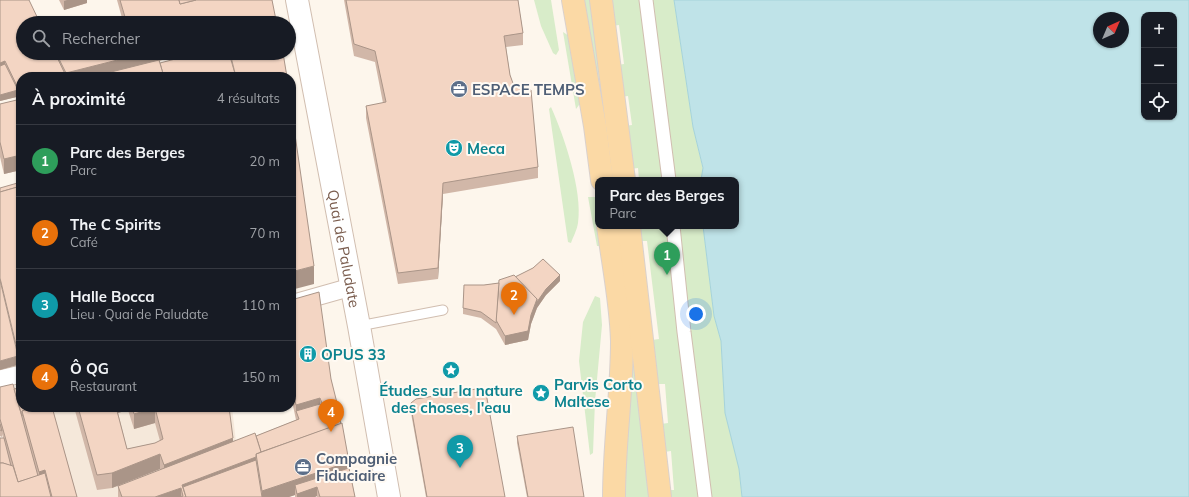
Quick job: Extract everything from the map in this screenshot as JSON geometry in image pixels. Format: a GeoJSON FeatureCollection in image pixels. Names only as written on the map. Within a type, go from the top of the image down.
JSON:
{"type":"FeatureCollection","features":[{"type":"Feature","properties":{"kind":"main road"},"geometry":{"type":"LineString","coordinates":[[573,0],[595,126],[602,177]]}},
{"type":"Feature","properties":{"kind":"main road"},"geometry":{"type":"LineString","coordinates":[[601,0],[624,177]]}},
{"type":"Feature","properties":{"kind":"main road"},"geometry":{"type":"LineString","coordinates":[[608,229],[622,339],[622,365],[615,444],[614,497]]}},
{"type":"Feature","properties":{"kind":"main road"},"geometry":{"type":"LineString","coordinates":[[630,229],[660,497]]}},
{"type":"Feature","properties":{"kind":"street","name":"Quai de Paludate"},"geometry":{"type":"LineString","coordinates":[[297,0],[296,35],[351,286],[389,497]]}},
{"type":"Feature","properties":{"kind":"street"},"geometry":{"type":"LineString","coordinates":[[646,0],[669,177]]}},
{"type":"Feature","properties":{"kind":"street"},"geometry":{"type":"LineString","coordinates":[[673,229],[684,332],[705,497]]}},
{"type":"Feature","properties":{"kind":"street"},"geometry":{"type":"LineString","coordinates":[[296,302],[351,286]]}},
{"type":"Feature","properties":{"kind":"street"},"geometry":{"type":"LineString","coordinates":[[0,379],[16,375]]}},
{"type":"Feature","properties":{"kind":"lane"},"geometry":{"type":"LineString","coordinates":[[359,326],[443,310]]}},
{"type":"Feature","properties":{"kind":"shaded area"},"geometry":{"type":"Polygon","coordinates":[[[24,412],[233,412],[237,451],[119,497],[48,497],[24,412]]]}},
{"type":"Feature","properties":{"kind":"green space"},"geometry":{"type":"Polygon","coordinates":[[[534,0],[551,0],[559,50],[556,55],[553,53],[541,26],[534,0]]]}},
{"type":"Feature","properties":{"kind":"green space"},"geometry":{"type":"Polygon","coordinates":[[[580,0],[594,0],[616,177],[610,177],[580,0]]]}},
{"type":"Feature","properties":{"kind":"green space"},"geometry":{"type":"Polygon","coordinates":[[[609,0],[674,0],[693,127],[703,169],[702,177],[639,177],[638,168],[630,169],[624,126],[632,125],[628,96],[620,97],[617,65],[624,64],[619,25],[612,26],[609,0]]]}},
{"type":"Feature","properties":{"kind":"green space"},"geometry":{"type":"Polygon","coordinates":[[[563,32],[572,38],[582,101],[576,109],[563,32]]]}},
{"type":"Feature","properties":{"kind":"green space"},"geometry":{"type":"Polygon","coordinates":[[[551,107],[567,148],[578,195],[578,223],[571,243],[568,242],[549,109],[551,107]]]}},
{"type":"Feature","properties":{"kind":"green space"},"geometry":{"type":"Polygon","coordinates":[[[588,197],[595,197],[595,229],[599,229],[603,246],[597,246],[588,197]]]}},
{"type":"Feature","properties":{"kind":"green space"},"geometry":{"type":"Polygon","coordinates":[[[637,229],[703,229],[714,316],[721,341],[725,413],[739,469],[742,497],[667,497],[667,490],[674,490],[671,451],[664,452],[661,424],[668,423],[665,384],[658,384],[652,340],[659,339],[647,241],[639,241],[637,229]]]}},
{"type":"Feature","properties":{"kind":"green space"},"geometry":{"type":"Polygon","coordinates":[[[629,285],[650,497],[623,497],[629,285]]]}},
{"type":"Feature","properties":{"kind":"green space"},"geometry":{"type":"Polygon","coordinates":[[[595,296],[600,298],[602,325],[595,401],[593,453],[590,455],[579,361],[583,322],[595,296]]]}},
{"type":"Feature","properties":{"kind":"water"},"geometry":{"type":"Polygon","coordinates":[[[674,0],[1189,0],[1189,497],[742,497],[739,469],[725,413],[721,341],[714,316],[703,229],[739,229],[739,177],[702,177],[703,168],[693,127],[674,0]]]}},
{"type":"Feature","properties":{"kind":"building"},"geometry":{"type":"Polygon","coordinates":[[[0,0],[29,0],[37,16],[16,16],[16,60],[58,60],[64,72],[16,72],[16,84],[5,61],[0,63],[0,0]]]}},
{"type":"Feature","properties":{"kind":"building"},"geometry":{"type":"Polygon","coordinates":[[[120,0],[179,0],[180,4],[196,0],[272,0],[275,16],[125,16],[120,0]]]}},
{"type":"Feature","properties":{"kind":"building"},"geometry":{"type":"Polygon","coordinates":[[[179,0],[196,0],[180,4],[179,0]]]}},
{"type":"Feature","properties":{"kind":"building","name":"Meca"},"geometry":{"type":"Polygon","coordinates":[[[346,0],[518,0],[523,33],[504,36],[510,75],[514,86],[531,90],[538,167],[443,183],[438,268],[398,273],[366,106],[386,102],[375,51],[354,44],[346,0]]]}},
{"type":"Feature","properties":{"kind":"building"},"geometry":{"type":"Polygon","coordinates":[[[60,60],[117,60],[70,72],[66,72],[60,60]]]}},
{"type":"Feature","properties":{"kind":"building"},"geometry":{"type":"Polygon","coordinates":[[[159,60],[163,72],[111,72],[159,60]]]}},
{"type":"Feature","properties":{"kind":"building"},"geometry":{"type":"Polygon","coordinates":[[[171,60],[231,60],[235,72],[163,72],[160,63],[171,60]]]}},
{"type":"Feature","properties":{"kind":"building"},"geometry":{"type":"Polygon","coordinates":[[[232,60],[284,60],[286,72],[235,72],[232,60]]]}},
{"type":"Feature","properties":{"kind":"building"},"geometry":{"type":"Polygon","coordinates":[[[5,64],[16,86],[16,91],[0,95],[0,66],[5,64]]]}},
{"type":"Feature","properties":{"kind":"building"},"geometry":{"type":"Polygon","coordinates":[[[16,100],[16,156],[4,159],[0,142],[0,104],[16,100]]]}},
{"type":"Feature","properties":{"kind":"building"},"geometry":{"type":"Polygon","coordinates":[[[296,142],[314,266],[296,271],[296,142]]]}},
{"type":"Feature","properties":{"kind":"building"},"geometry":{"type":"Polygon","coordinates":[[[16,183],[16,187],[0,192],[0,188],[16,183]]]}},
{"type":"Feature","properties":{"kind":"building"},"geometry":{"type":"Polygon","coordinates":[[[16,187],[16,345],[0,278],[0,192],[16,187]]]}},
{"type":"Feature","properties":{"kind":"building"},"geometry":{"type":"Polygon","coordinates":[[[543,259],[560,275],[546,289],[537,302],[537,299],[515,277],[533,268],[543,259]]]}},
{"type":"Feature","properties":{"kind":"building"},"geometry":{"type":"Polygon","coordinates":[[[514,275],[537,299],[531,315],[528,331],[505,336],[496,320],[499,280],[514,275]]]}},
{"type":"Feature","properties":{"kind":"building"},"geometry":{"type":"Polygon","coordinates":[[[0,280],[16,348],[16,357],[0,361],[0,280]]]}},
{"type":"Feature","properties":{"kind":"building"},"geometry":{"type":"Polygon","coordinates":[[[499,283],[496,323],[481,312],[463,308],[464,285],[499,283]]]}},
{"type":"Feature","properties":{"kind":"building","name":"OPUS 33"},"geometry":{"type":"Polygon","coordinates":[[[319,292],[331,379],[338,407],[325,411],[320,398],[296,405],[296,299],[319,292]]]}},
{"type":"Feature","properties":{"kind":"building"},"geometry":{"type":"Polygon","coordinates":[[[13,384],[16,395],[16,412],[21,412],[38,476],[18,482],[0,419],[0,387],[13,384]]]}},
{"type":"Feature","properties":{"kind":"building"},"geometry":{"type":"Polygon","coordinates":[[[480,389],[486,393],[505,497],[427,497],[411,403],[416,399],[480,389]]]}},
{"type":"Feature","properties":{"kind":"building"},"geometry":{"type":"Polygon","coordinates":[[[320,404],[325,417],[338,413],[341,424],[261,452],[256,436],[299,419],[296,411],[320,404]]]}},
{"type":"Feature","properties":{"kind":"building"},"geometry":{"type":"Polygon","coordinates":[[[22,412],[53,412],[77,497],[52,497],[45,470],[39,472],[22,412]]]}},
{"type":"Feature","properties":{"kind":"building"},"geometry":{"type":"Polygon","coordinates":[[[79,412],[117,412],[127,449],[155,443],[163,439],[156,412],[230,412],[233,438],[164,465],[160,454],[112,473],[97,475],[79,412]]]}},
{"type":"Feature","properties":{"kind":"building","name":"Compagnie Fiduciaire"},"geometry":{"type":"Polygon","coordinates":[[[342,423],[349,462],[262,491],[256,454],[342,423]]]}},
{"type":"Feature","properties":{"kind":"building"},"geometry":{"type":"Polygon","coordinates":[[[573,427],[584,497],[528,497],[517,436],[573,427]]]}},
{"type":"Feature","properties":{"kind":"building"},"geometry":{"type":"Polygon","coordinates":[[[255,433],[261,452],[256,454],[256,457],[182,485],[186,497],[181,497],[183,496],[181,488],[155,497],[122,497],[118,486],[255,433]]]}},
{"type":"Feature","properties":{"kind":"building"},"geometry":{"type":"Polygon","coordinates":[[[0,438],[4,438],[11,466],[0,463],[0,438]]]}},
{"type":"Feature","properties":{"kind":"building"},"geometry":{"type":"Polygon","coordinates":[[[256,460],[262,497],[186,497],[183,487],[256,460]]]}},
{"type":"Feature","properties":{"kind":"building"},"geometry":{"type":"Polygon","coordinates":[[[0,463],[13,466],[18,482],[45,473],[51,497],[0,497],[0,463]]]}},
{"type":"Feature","properties":{"kind":"building"},"geometry":{"type":"Polygon","coordinates":[[[349,468],[355,497],[320,497],[317,487],[297,494],[295,485],[349,468]]]}},
{"type":"Feature","properties":{"kind":"place","name":"ESPACE TEMPS"},"geometry":{"type":"Point","coordinates":[459,89]}},
{"type":"Feature","properties":{"kind":"place","name":"Meca"},"geometry":{"type":"Point","coordinates":[454,148]}},
{"type":"Feature","properties":{"kind":"place","name":"Parc des Berges"},"geometry":{"type":"Point","coordinates":[667,275]}},
{"type":"Feature","properties":{"kind":"place","name":"The C Spirits"},"geometry":{"type":"Point","coordinates":[514,315]}},
{"type":"Feature","properties":{"kind":"place","name":"OPUS 33"},"geometry":{"type":"Point","coordinates":[308,354]}},
{"type":"Feature","properties":{"kind":"place","name":"Études sur la nature des choses, l'eau"},"geometry":{"type":"Point","coordinates":[451,370]}},
{"type":"Feature","properties":{"kind":"place","name":"Parvis Corto Maltese"},"geometry":{"type":"Point","coordinates":[541,393]}},
{"type":"Feature","properties":{"kind":"place","name":"Ô QG"},"geometry":{"type":"Point","coordinates":[331,432]}},
{"type":"Feature","properties":{"kind":"place","name":"Compagnie Fiduciaire"},"geometry":{"type":"Point","coordinates":[303,467]}},
{"type":"Feature","properties":{"kind":"place","name":"Halle Bocca"},"geometry":{"type":"Point","coordinates":[460,468]}}]}
